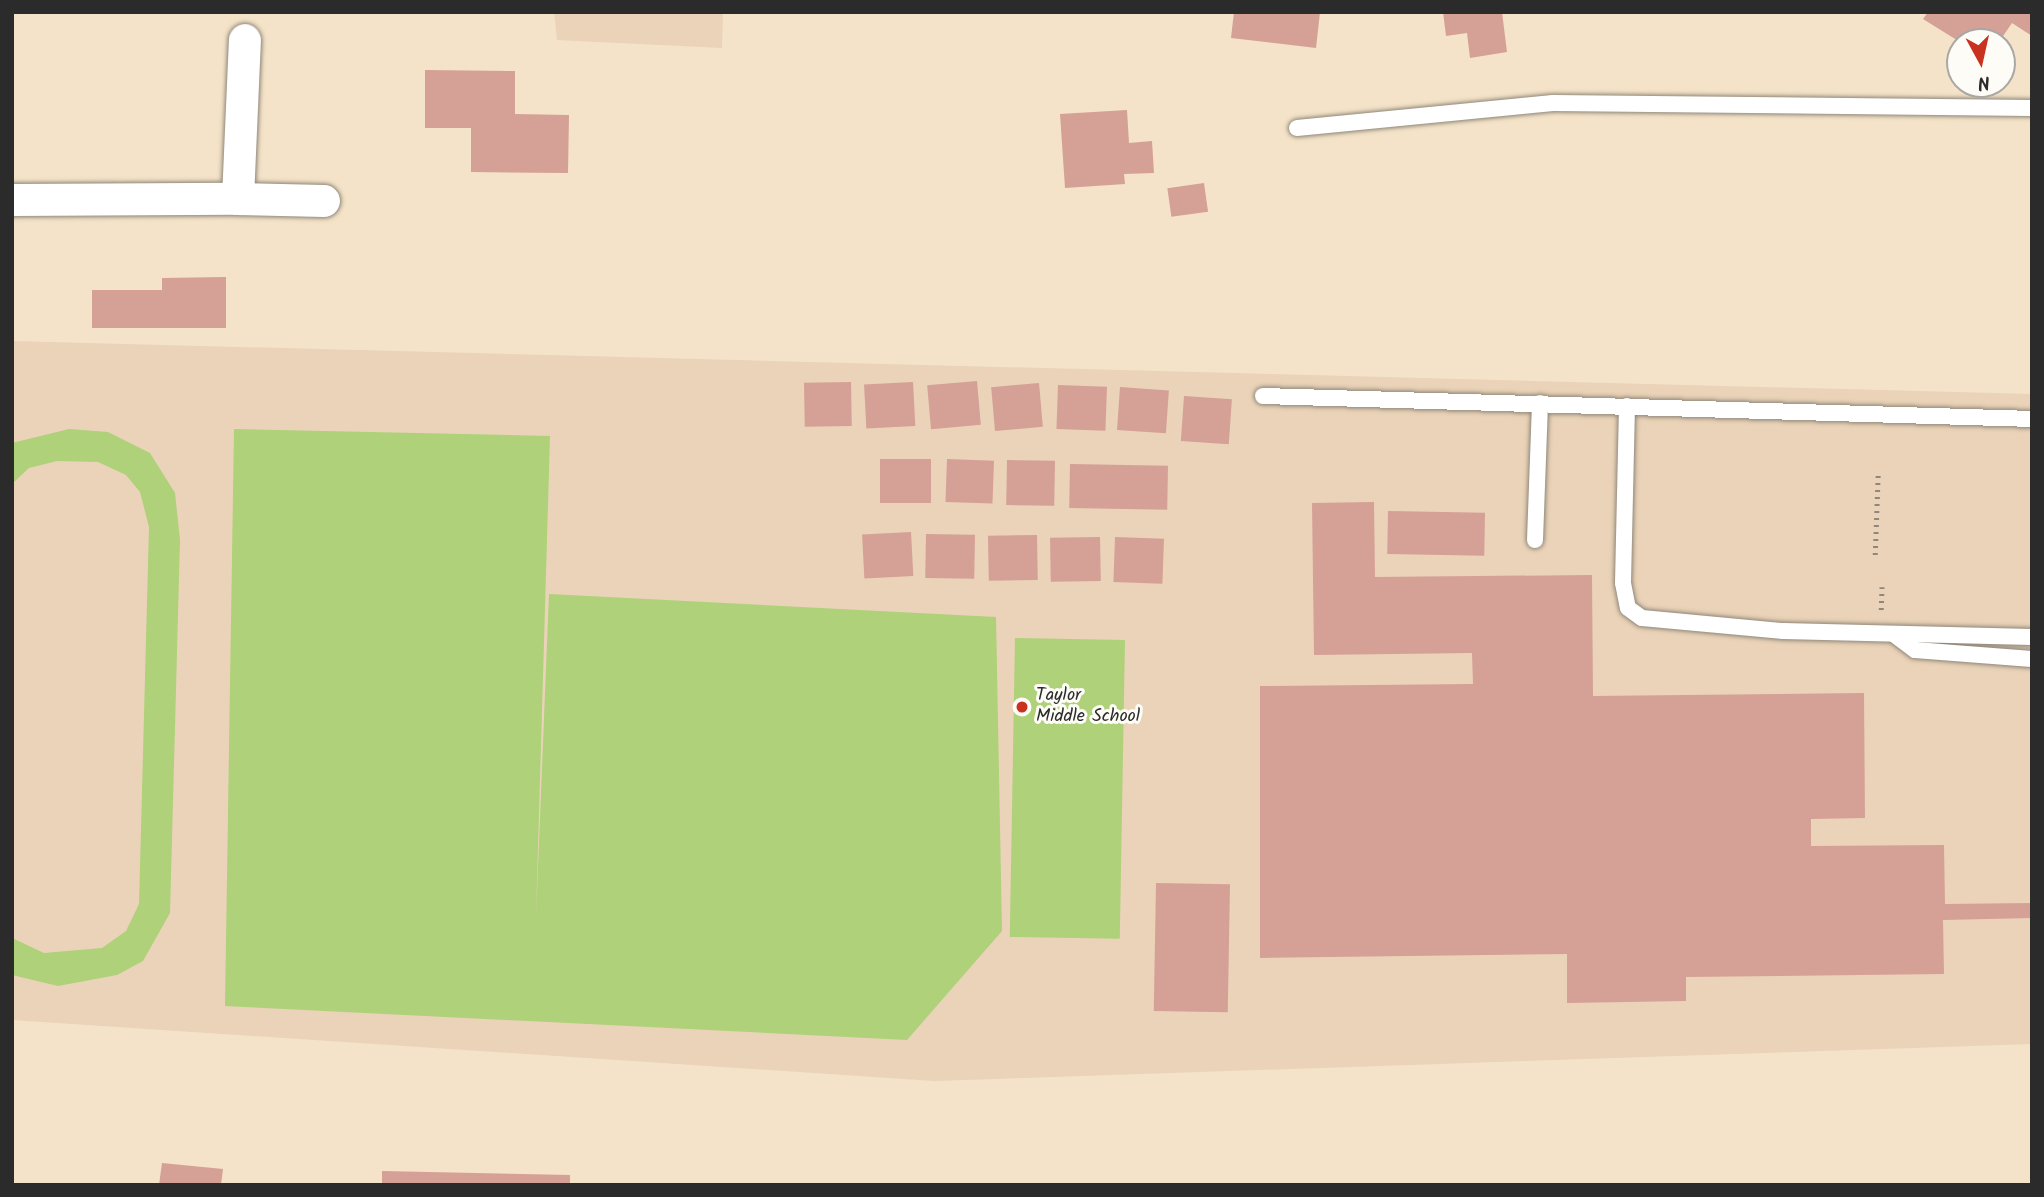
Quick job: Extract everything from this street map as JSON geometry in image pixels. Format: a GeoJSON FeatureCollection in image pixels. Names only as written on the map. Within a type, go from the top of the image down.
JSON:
{"type":"FeatureCollection","features":[{"type":"Feature","properties":{"kind":"street"},"geometry":{"type":"LineString","coordinates":[[237,198],[245,40]]}},
{"type":"Feature","properties":{"kind":"street"},"geometry":{"type":"LineString","coordinates":[[12,200],[237,198],[324,201]]}},
{"type":"Feature","properties":{"kind":"lane"},"geometry":{"type":"LineString","coordinates":[[1297,128],[1553,103],[2032,108]]}},
{"type":"Feature","properties":{"kind":"lane"},"geometry":{"type":"LineString","coordinates":[[1264,396],[2032,419]]}},
{"type":"Feature","properties":{"kind":"lane"},"geometry":{"type":"LineString","coordinates":[[1535,540],[1540,403]]}},
{"type":"Feature","properties":{"kind":"lane"},"geometry":{"type":"LineString","coordinates":[[1627,406],[1628,608],[1642,618],[1713,626],[1895,635],[2032,637]]}},
{"type":"Feature","properties":{"kind":"lane"},"geometry":{"type":"LineString","coordinates":[[1895,635],[1915,650],[2032,659]]}},
{"type":"Feature","properties":{"kind":"path"},"geometry":{"type":"LineString","coordinates":[[1875,555],[1878,475]]}},
{"type":"Feature","properties":{"kind":"path"},"geometry":{"type":"LineString","coordinates":[[1881,614],[1882,587]]}},
{"type":"Feature","properties":{"kind":"shaded area"},"geometry":{"type":"Polygon","coordinates":[[[554,12],[723,12],[722,48],[557,40],[554,12]]]}},
{"type":"Feature","properties":{"kind":"shaded area","name":"Taylor Middle School"},"geometry":{"type":"Polygon","coordinates":[[[12,341],[2032,394],[2032,1044],[934,1081],[12,1020],[12,341]]]}},
{"type":"Feature","properties":{"kind":"green space"},"geometry":{"type":"Polygon","coordinates":[[[69,429],[108,432],[150,453],[175,493],[180,540],[170,913],[143,961],[117,975],[58,986],[12,975],[12,938],[44,953],[102,948],[126,931],[139,904],[149,527],[140,492],[126,475],[98,462],[57,461],[29,468],[12,484],[12,443],[69,429]]]}},
{"type":"Feature","properties":{"kind":"green space"},"geometry":{"type":"Polygon","coordinates":[[[234,429],[550,436],[536,917],[549,594],[996,617],[1002,931],[907,1040],[225,1006],[234,429]]]}},
{"type":"Feature","properties":{"kind":"green space"},"geometry":{"type":"Polygon","coordinates":[[[1015,638],[1125,640],[1120,939],[1010,937],[1015,638]]]}},
{"type":"Feature","properties":{"kind":"building"},"geometry":{"type":"Polygon","coordinates":[[[1234,12],[1320,12],[1316,48],[1231,38],[1234,12]]]}},
{"type":"Feature","properties":{"kind":"building"},"geometry":{"type":"Polygon","coordinates":[[[1443,12],[1502,12],[1507,52],[1470,58],[1467,33],[1446,36],[1443,12]]]}},
{"type":"Feature","properties":{"kind":"building"},"geometry":{"type":"Polygon","coordinates":[[[1928,12],[2032,12],[2032,36],[2012,23],[2009,28],[1946,28],[1946,33],[1923,19],[1928,12]]]}},
{"type":"Feature","properties":{"kind":"building"},"geometry":{"type":"Polygon","coordinates":[[[425,70],[515,71],[515,114],[569,115],[568,173],[471,172],[471,128],[425,128],[425,70]]]}},
{"type":"Feature","properties":{"kind":"building"},"geometry":{"type":"Polygon","coordinates":[[[1127,110],[1129,143],[1152,141],[1154,173],[1124,174],[1125,184],[1065,188],[1060,114],[1127,110]]]}},
{"type":"Feature","properties":{"kind":"building"},"geometry":{"type":"Polygon","coordinates":[[[1204,183],[1208,212],[1171,217],[1167,188],[1204,183]]]}},
{"type":"Feature","properties":{"kind":"building"},"geometry":{"type":"Polygon","coordinates":[[[226,277],[226,328],[92,328],[92,290],[162,290],[162,278],[226,277]]]}},
{"type":"Feature","properties":{"kind":"building"},"geometry":{"type":"Polygon","coordinates":[[[977,381],[981,425],[931,429],[927,385],[977,381]]]}},
{"type":"Feature","properties":{"kind":"building"},"geometry":{"type":"Polygon","coordinates":[[[851,382],[852,426],[805,427],[804,383],[851,382]]]}},
{"type":"Feature","properties":{"kind":"building"},"geometry":{"type":"Polygon","coordinates":[[[913,382],[915,426],[866,429],[864,385],[913,382]]]}},
{"type":"Feature","properties":{"kind":"building"},"geometry":{"type":"Polygon","coordinates":[[[1039,383],[1043,427],[995,431],[991,387],[1039,383]]]}},
{"type":"Feature","properties":{"kind":"building"},"geometry":{"type":"Polygon","coordinates":[[[1058,385],[1107,387],[1105,431],[1056,429],[1058,385]]]}},
{"type":"Feature","properties":{"kind":"building"},"geometry":{"type":"Polygon","coordinates":[[[1120,387],[1169,390],[1166,433],[1117,430],[1120,387]]]}},
{"type":"Feature","properties":{"kind":"building"},"geometry":{"type":"Polygon","coordinates":[[[1184,396],[1232,399],[1229,444],[1181,441],[1184,396]]]}},
{"type":"Feature","properties":{"kind":"building"},"geometry":{"type":"Polygon","coordinates":[[[880,459],[931,459],[931,503],[880,503],[880,459]]]}},
{"type":"Feature","properties":{"kind":"building"},"geometry":{"type":"Polygon","coordinates":[[[947,459],[994,461],[992,504],[945,502],[947,459]]]}},
{"type":"Feature","properties":{"kind":"building"},"geometry":{"type":"Polygon","coordinates":[[[1007,460],[1055,461],[1054,506],[1006,505],[1007,460]]]}},
{"type":"Feature","properties":{"kind":"building"},"geometry":{"type":"Polygon","coordinates":[[[1070,464],[1168,466],[1167,510],[1069,508],[1070,464]]]}},
{"type":"Feature","properties":{"kind":"building"},"geometry":{"type":"Polygon","coordinates":[[[1374,502],[1375,577],[1592,575],[1593,696],[1864,693],[1865,818],[1811,819],[1811,846],[1944,845],[1945,904],[2032,903],[2032,918],[1943,920],[1944,974],[1686,977],[1686,1001],[1567,1003],[1567,954],[1260,958],[1260,686],[1473,684],[1472,653],[1314,655],[1312,503],[1374,502]]]}},
{"type":"Feature","properties":{"kind":"building"},"geometry":{"type":"Polygon","coordinates":[[[1388,511],[1485,513],[1484,556],[1387,554],[1388,511]]]}},
{"type":"Feature","properties":{"kind":"building"},"geometry":{"type":"Polygon","coordinates":[[[911,532],[913,576],[864,579],[862,535],[911,532]]]}},
{"type":"Feature","properties":{"kind":"building"},"geometry":{"type":"Polygon","coordinates":[[[926,534],[975,535],[974,579],[925,578],[926,534]]]}},
{"type":"Feature","properties":{"kind":"building"},"geometry":{"type":"Polygon","coordinates":[[[1037,535],[1038,580],[989,581],[988,536],[1037,535]]]}},
{"type":"Feature","properties":{"kind":"building"},"geometry":{"type":"Polygon","coordinates":[[[1100,537],[1101,581],[1051,582],[1050,538],[1100,537]]]}},
{"type":"Feature","properties":{"kind":"building"},"geometry":{"type":"Polygon","coordinates":[[[1115,537],[1164,539],[1162,584],[1113,582],[1115,537]]]}},
{"type":"Feature","properties":{"kind":"building"},"geometry":{"type":"Polygon","coordinates":[[[1156,883],[1230,884],[1228,1012],[1154,1011],[1156,883]]]}},
{"type":"Feature","properties":{"kind":"building"},"geometry":{"type":"Polygon","coordinates":[[[162,1163],[223,1169],[221,1185],[159,1185],[162,1163]]]}},
{"type":"Feature","properties":{"kind":"building"},"geometry":{"type":"Polygon","coordinates":[[[382,1171],[570,1175],[570,1185],[382,1185],[382,1171]]]}},
{"type":"Feature","properties":{"kind":"place","name":"Taylor Middle School"},"geometry":{"type":"Point","coordinates":[1022,707]}}]}
